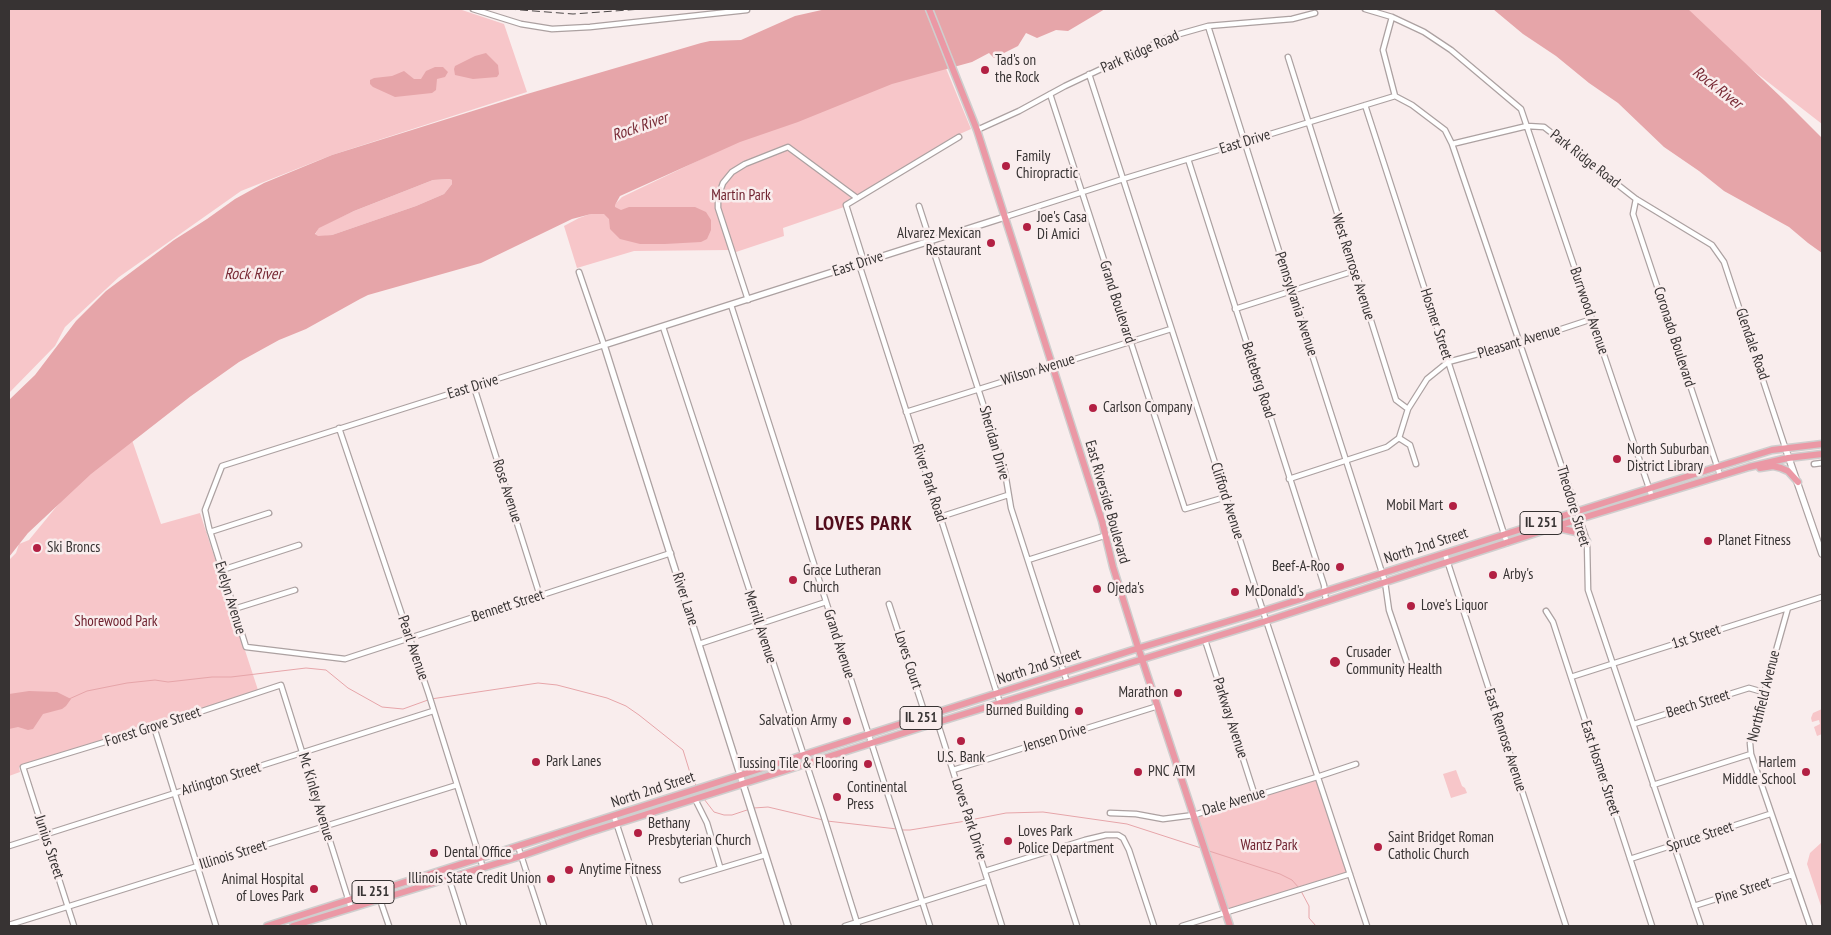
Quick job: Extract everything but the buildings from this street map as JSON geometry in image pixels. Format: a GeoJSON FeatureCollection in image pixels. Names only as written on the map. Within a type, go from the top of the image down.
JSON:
{"type":"FeatureCollection","features":[{"type":"Feature","properties":{"kind":"main road","name":"East Riverside Boulevard"},"geometry":{"type":"LineString","coordinates":[[929,9],[977,130],[1106,535],[1113,567],[1142,660],[1204,842],[1230,926]]}},
{"type":"Feature","properties":{"kind":"main road","name":"North 2nd Street"},"geometry":{"type":"LineString","coordinates":[[294,926],[521,856],[871,743],[1266,621],[1552,529],[1578,515],[1717,467],[1785,447],[1822,444]]}},
{"type":"Feature","properties":{"kind":"main road","name":"North 2nd Street"},"geometry":{"type":"LineString","coordinates":[[267,926],[1139,648],[1504,535],[1652,497],[1749,467],[1788,458],[1822,454]]}},
{"type":"Feature","properties":{"kind":"main road"},"geometry":{"type":"LineString","coordinates":[[1749,467],[1777,467],[1788,471],[1798,482]]}},
{"type":"Feature","properties":{"kind":"main road"},"geometry":{"type":"LineString","coordinates":[[1552,529],[1571,530],[1587,540]]}},
{"type":"Feature","properties":{"kind":"main road"},"geometry":{"type":"LineString","coordinates":[[1221,624],[1224,634]]}},
{"type":"Feature","properties":{"kind":"street"},"geometry":{"type":"LineString","coordinates":[[472,9],[521,24],[552,29],[590,27],[746,10]]}},
{"type":"Feature","properties":{"kind":"street"},"geometry":{"type":"LineString","coordinates":[[1365,9],[1392,17],[1424,32],[1451,50],[1521,109],[1527,126],[1452,144],[1445,130],[1412,105],[1395,96],[1383,50],[1392,17]]}},
{"type":"Feature","properties":{"kind":"street","name":"Park Ridge Road"},"geometry":{"type":"LineString","coordinates":[[977,130],[1157,42],[1208,26],[1292,19],[1315,12]]}},
{"type":"Feature","properties":{"kind":"street","name":"Pennsylvania Avenue"},"geometry":{"type":"LineString","coordinates":[[1208,26],[1385,582],[1389,610],[1407,663]]}},
{"type":"Feature","properties":{"kind":"street","name":"West Renrose Avenue"},"geometry":{"type":"LineString","coordinates":[[1288,57],[1354,272],[1396,400],[1408,409]]}},
{"type":"Feature","properties":{"kind":"street","name":"Clifford Avenue"},"geometry":{"type":"LineString","coordinates":[[1089,74],[1367,926]]}},
{"type":"Feature","properties":{"kind":"street","name":"Grand Boulevard"},"geometry":{"type":"LineString","coordinates":[[1050,94],[1185,509],[1226,497]]}},
{"type":"Feature","properties":{"kind":"street","name":"East Drive"},"geometry":{"type":"LineString","coordinates":[[205,510],[222,466],[1123,179],[1395,96]]}},
{"type":"Feature","properties":{"kind":"street","name":"Hosmer Street"},"geometry":{"type":"LineString","coordinates":[[1365,105],[1507,543]]}},
{"type":"Feature","properties":{"kind":"street","name":"Park Ridge Road"},"geometry":{"type":"LineString","coordinates":[[1527,126],[1544,127],[1636,199],[1712,244]]}},
{"type":"Feature","properties":{"kind":"street","name":"Burrwood Avenue"},"geometry":{"type":"LineString","coordinates":[[1527,126],[1652,497]]}},
{"type":"Feature","properties":{"kind":"street"},"geometry":{"type":"LineString","coordinates":[[861,263],[846,208],[848,204],[958,137]]}},
{"type":"Feature","properties":{"kind":"street","name":"Theodore Street"},"geometry":{"type":"LineString","coordinates":[[1452,144],[1587,540],[1588,590],[1701,926]]}},
{"type":"Feature","properties":{"kind":"street"},"geometry":{"type":"LineString","coordinates":[[748,300],[718,208],[718,197],[722,183],[732,172],[745,164],[788,147],[858,198]]}},
{"type":"Feature","properties":{"kind":"street","name":"Belteberg Road"},"geometry":{"type":"LineString","coordinates":[[1188,160],[1324,585],[1326,601]]}},
{"type":"Feature","properties":{"kind":"street","name":"Coronado Boulevard"},"geometry":{"type":"LineString","coordinates":[[1636,199],[1633,214],[1720,475]]}},
{"type":"Feature","properties":{"kind":"street","name":"Sheridan Drive"},"geometry":{"type":"LineString","coordinates":[[919,206],[1005,472],[1008,495],[1067,682]]}},
{"type":"Feature","properties":{"kind":"street","name":"Glendale Road"},"geometry":{"type":"LineString","coordinates":[[1712,244],[1724,262],[1785,447]]}},
{"type":"Feature","properties":{"kind":"street","name":"River Park Road"},"geometry":{"type":"LineString","coordinates":[[861,263],[906,412],[1000,703]]}},
{"type":"Feature","properties":{"kind":"street","name":"River Lane"},"geometry":{"type":"LineString","coordinates":[[579,272],[671,553],[788,926]]}},
{"type":"Feature","properties":{"kind":"street"},"geometry":{"type":"LineString","coordinates":[[1235,309],[1354,272]]}},
{"type":"Feature","properties":{"kind":"street","name":"Grand Avenue"},"geometry":{"type":"LineString","coordinates":[[731,305],[930,926]]}},
{"type":"Feature","properties":{"kind":"street","name":"Pleasant Avenue"},"geometry":{"type":"LineString","coordinates":[[1408,409],[1427,379],[1448,362],[1519,343],[1592,319]]}},
{"type":"Feature","properties":{"kind":"street","name":"Merrill Avenue"},"geometry":{"type":"LineString","coordinates":[[663,327],[759,624],[827,826],[857,924]]}},
{"type":"Feature","properties":{"kind":"street","name":"Wilson Avenue"},"geometry":{"type":"LineString","coordinates":[[906,412],[1171,329]]}},
{"type":"Feature","properties":{"kind":"street","name":"Rose Avenue"},"geometry":{"type":"LineString","coordinates":[[474,387],[540,596]]}},
{"type":"Feature","properties":{"kind":"street"},"geometry":{"type":"LineString","coordinates":[[1289,479],[1387,447],[1399,438],[1408,409]]}},
{"type":"Feature","properties":{"kind":"street","name":"Pearl Avenue"},"geometry":{"type":"LineString","coordinates":[[339,428],[429,695],[482,868]]}},
{"type":"Feature","properties":{"kind":"street"},"geometry":{"type":"LineString","coordinates":[[1399,438],[1410,444],[1416,464]]}},
{"type":"Feature","properties":{"kind":"street"},"geometry":{"type":"LineString","coordinates":[[1785,447],[1822,554]]}},
{"type":"Feature","properties":{"kind":"street"},"geometry":{"type":"LineString","coordinates":[[1814,464],[1822,464]]}},
{"type":"Feature","properties":{"kind":"street"},"geometry":{"type":"LineString","coordinates":[[940,518],[1008,495]]}},
{"type":"Feature","properties":{"kind":"street","name":"Evelyn Avenue"},"geometry":{"type":"LineString","coordinates":[[205,510],[246,648],[345,658]]}},
{"type":"Feature","properties":{"kind":"street"},"geometry":{"type":"LineString","coordinates":[[210,532],[268,513]]}},
{"type":"Feature","properties":{"kind":"street"},"geometry":{"type":"LineString","coordinates":[[1028,560],[1106,535]]}},
{"type":"Feature","properties":{"kind":"street"},"geometry":{"type":"LineString","coordinates":[[222,570],[299,545]]}},
{"type":"Feature","properties":{"kind":"street","name":"Bennett Street"},"geometry":{"type":"LineString","coordinates":[[345,658],[671,553]]}},
{"type":"Feature","properties":{"kind":"street","name":"East Renrose Avenue"},"geometry":{"type":"LineString","coordinates":[[1445,554],[1566,926]]}},
{"type":"Feature","properties":{"kind":"street"},"geometry":{"type":"LineString","coordinates":[[234,609],[295,590]]}},
{"type":"Feature","properties":{"kind":"street","name":"1st Street"},"geometry":{"type":"LineString","coordinates":[[1571,677],[1822,597]]}},
{"type":"Feature","properties":{"kind":"street"},"geometry":{"type":"LineString","coordinates":[[700,644],[826,602]]}},
{"type":"Feature","properties":{"kind":"street","name":"Loves Court"},"geometry":{"type":"LineString","coordinates":[[889,604],[924,711],[929,716]]}},
{"type":"Feature","properties":{"kind":"street","name":"Northfield Avenue"},"geometry":{"type":"LineString","coordinates":[[1788,608],[1763,692],[1750,743],[1750,754],[1810,926]]}},
{"type":"Feature","properties":{"kind":"street","name":"East Hosmer Street"},"geometry":{"type":"LineString","coordinates":[[1546,611],[1553,622],[1652,926]]}},
{"type":"Feature","properties":{"kind":"street","name":"Parkway Avenue"},"geometry":{"type":"LineString","coordinates":[[1205,640],[1255,796]]}},
{"type":"Feature","properties":{"kind":"street","name":"Forest Grove Street"},"geometry":{"type":"LineString","coordinates":[[23,767],[154,727],[281,685]]}},
{"type":"Feature","properties":{"kind":"street","name":"Mc Kinley Avenue"},"geometry":{"type":"LineString","coordinates":[[281,685],[351,908]]}},
{"type":"Feature","properties":{"kind":"street","name":"Beech Street"},"geometry":{"type":"LineString","coordinates":[[1634,724],[1749,688],[1763,692]]}},
{"type":"Feature","properties":{"kind":"street","name":"Jensen Drive"},"geometry":{"type":"LineString","coordinates":[[953,770],[1158,706]]}},
{"type":"Feature","properties":{"kind":"street","name":"Arlington Street"},"geometry":{"type":"LineString","coordinates":[[9,846],[303,754],[433,708]]}},
{"type":"Feature","properties":{"kind":"street","name":"Loves Park Drive"},"geometry":{"type":"LineString","coordinates":[[929,716],[939,727],[1002,926]]}},
{"type":"Feature","properties":{"kind":"street"},"geometry":{"type":"LineString","coordinates":[[154,727],[216,926]]}},
{"type":"Feature","properties":{"kind":"street"},"geometry":{"type":"LineString","coordinates":[[1653,785],[1750,754]]}},
{"type":"Feature","properties":{"kind":"street","name":"Dale Avenue"},"geometry":{"type":"LineString","coordinates":[[1110,813],[1136,814],[1163,819],[1194,815],[1356,764]]}},
{"type":"Feature","properties":{"kind":"street","name":"Junius Street"},"geometry":{"type":"LineString","coordinates":[[23,767],[74,926]]}},
{"type":"Feature","properties":{"kind":"street","name":"Illinois Street"},"geometry":{"type":"LineString","coordinates":[[9,925],[457,785]]}},
{"type":"Feature","properties":{"kind":"street"},"geometry":{"type":"LineString","coordinates":[[696,799],[708,823],[720,867]]}},
{"type":"Feature","properties":{"kind":"street","name":"Spruce Street"},"geometry":{"type":"LineString","coordinates":[[1630,860],[1770,814]]}},
{"type":"Feature","properties":{"kind":"street"},"geometry":{"type":"LineString","coordinates":[[614,816],[650,926]]}},
{"type":"Feature","properties":{"kind":"street"},"geometry":{"type":"LineString","coordinates":[[985,871],[1052,849],[1106,835],[1120,836],[1125,840],[1129,850],[1154,926]]}},
{"type":"Feature","properties":{"kind":"street"},"geometry":{"type":"LineString","coordinates":[[518,846],[544,926]]}},
{"type":"Feature","properties":{"kind":"street"},"geometry":{"type":"LineString","coordinates":[[1052,849],[1076,926]]}},
{"type":"Feature","properties":{"kind":"street"},"geometry":{"type":"LineString","coordinates":[[682,880],[765,855]]}},
{"type":"Feature","properties":{"kind":"street"},"geometry":{"type":"LineString","coordinates":[[446,869],[464,926]]}},
{"type":"Feature","properties":{"kind":"street"},"geometry":{"type":"LineString","coordinates":[[1182,926],[1350,874]]}},
{"type":"Feature","properties":{"kind":"street","name":"Pine Street"},"geometry":{"type":"LineString","coordinates":[[1694,906],[1792,875]]}},
{"type":"Feature","properties":{"kind":"street"},"geometry":{"type":"LineString","coordinates":[[846,926],[988,881]]}},
{"type":"Feature","properties":{"kind":"street"},"geometry":{"type":"LineString","coordinates":[[377,891],[389,926]]}},
{"type":"Feature","properties":{"kind":"green space"},"geometry":{"type":"Polygon","coordinates":[[[9,9],[459,9],[504,24],[527,92],[332,155],[241,191],[119,277],[65,327],[55,346],[9,393],[9,9]]]}},
{"type":"Feature","properties":{"kind":"green space"},"geometry":{"type":"Polygon","coordinates":[[[1674,9],[1822,9],[1822,124],[1674,9]]]}},
{"type":"Feature","properties":{"kind":"green space","name":"Martin Park"},"geometry":{"type":"Polygon","coordinates":[[[945,66],[971,129],[953,137],[844,204],[844,207],[783,228],[784,236],[736,252],[729,250],[634,251],[577,268],[564,226],[579,218],[613,206],[622,197],[737,142],[859,94],[945,66]]]}},
{"type":"Feature","properties":{"kind":"green space"},"geometry":{"type":"Polygon","coordinates":[[[433,180],[452,180],[452,184],[444,194],[416,206],[332,235],[318,237],[315,235],[319,227],[354,211],[433,180]]]}},
{"type":"Feature","properties":{"kind":"green space","name":"Shorewood Park"},"geometry":{"type":"Polygon","coordinates":[[[132,440],[161,524],[200,513],[258,690],[19,767],[20,772],[9,776],[9,560],[16,553],[19,544],[29,540],[75,484],[132,440]]]}},
{"type":"Feature","properties":{"kind":"green space"},"geometry":{"type":"Polygon","coordinates":[[[1822,709],[1822,734],[1817,736],[1814,727],[1820,724],[1819,720],[1812,722],[1811,718],[1813,713],[1822,709]]]}},
{"type":"Feature","properties":{"kind":"green space"},"geometry":{"type":"Polygon","coordinates":[[[1456,770],[1467,793],[1451,798],[1443,774],[1456,770]]]}},
{"type":"Feature","properties":{"kind":"green space","name":"Wantz Park"},"geometry":{"type":"Polygon","coordinates":[[[1317,777],[1350,874],[1226,912],[1194,815],[1317,777]]]}},
{"type":"Feature","properties":{"kind":"green space"},"geometry":{"type":"Polygon","coordinates":[[[1822,842],[1822,909],[1807,864],[1810,853],[1822,842]]]}},
{"type":"Feature","properties":{"kind":"water","name":"Rock River"},"geometry":{"type":"Polygon","coordinates":[[[826,9],[1105,9],[1068,31],[1056,30],[1037,38],[1026,33],[1018,46],[994,58],[989,53],[972,62],[892,84],[798,122],[740,142],[620,196],[615,205],[615,207],[621,210],[629,207],[695,207],[706,212],[711,220],[711,230],[707,239],[701,242],[640,244],[620,239],[610,229],[609,219],[604,214],[591,214],[572,219],[481,263],[368,295],[360,299],[306,329],[279,340],[239,362],[191,396],[91,474],[28,533],[9,557],[9,400],[35,375],[76,321],[106,291],[174,240],[235,199],[264,183],[332,155],[527,94],[701,43],[741,40],[795,16],[826,9]],[[433,180],[354,211],[319,228],[315,234],[318,236],[332,235],[416,206],[444,194],[452,184],[452,180],[433,180]]]}},
{"type":"Feature","properties":{"kind":"water","name":"Rock River"},"geometry":{"type":"Polygon","coordinates":[[[1493,9],[1688,9],[1822,138],[1822,253],[1789,227],[1724,191],[1664,147],[1618,103],[1589,83],[1556,56],[1523,34],[1493,9]]]}},
{"type":"Feature","properties":{"kind":"water"},"geometry":{"type":"Polygon","coordinates":[[[486,53],[498,65],[499,74],[497,77],[473,79],[455,75],[455,66],[486,53]]]}},
{"type":"Feature","properties":{"kind":"water"},"geometry":{"type":"Polygon","coordinates":[[[435,67],[443,67],[448,72],[445,77],[437,79],[436,90],[432,93],[395,97],[370,84],[370,80],[374,78],[392,76],[404,71],[414,79],[421,79],[426,71],[435,67]]]}},
{"type":"Feature","properties":{"kind":"water"},"geometry":{"type":"Polygon","coordinates":[[[29,691],[57,692],[71,699],[62,709],[43,714],[33,729],[28,730],[18,727],[9,729],[9,694],[29,691]]]}},
{"type":"Feature","properties":{"kind":"waterway"},"geometry":{"type":"LineString","coordinates":[[69,699],[87,691],[127,683],[231,677],[306,668],[326,670],[348,688],[382,707],[403,709],[428,700]]}},
{"type":"Feature","properties":{"kind":"waterway"},"geometry":{"type":"LineString","coordinates":[[431,699],[538,683],[557,685],[607,698],[626,706],[683,750],[691,776],[697,787]]}},
{"type":"Feature","properties":{"kind":"waterway"},"geometry":{"type":"LineString","coordinates":[[704,799],[714,812],[724,815],[732,815],[750,809]]}},
{"type":"Feature","properties":{"kind":"waterway"},"geometry":{"type":"LineString","coordinates":[[754,808],[768,807],[823,820]]}},
{"type":"Feature","properties":{"kind":"waterway"},"geometry":{"type":"LineString","coordinates":[[970,820],[1006,813],[1043,812],[1127,824],[1201,848]]}},
{"type":"Feature","properties":{"kind":"waterway"},"geometry":{"type":"LineString","coordinates":[[827,821],[897,829]]}},
{"type":"Feature","properties":{"kind":"waterway"},"geometry":{"type":"LineString","coordinates":[[901,830],[966,821]]}},
{"type":"Feature","properties":{"kind":"waterway"},"geometry":{"type":"LineString","coordinates":[[1209,851],[1280,874],[1292,880],[1299,888]]}},
{"type":"Feature","properties":{"kind":"waterway"},"geometry":{"type":"LineString","coordinates":[[1301,891],[1309,906],[1309,918],[1316,926]]}},
{"type":"Feature","properties":{"kind":"railway"},"geometry":{"type":"LineString","coordinates":[[508,9],[573,14],[642,9]]}},
{"type":"Feature","properties":{"kind":"place","name":"Tad's on the Rock"},"geometry":{"type":"Point","coordinates":[985,70]}},
{"type":"Feature","properties":{"kind":"place","name":"Family Chiropractic"},"geometry":{"type":"Point","coordinates":[1006,166]}},
{"type":"Feature","properties":{"kind":"place","name":"Joe's Casa Di Amici"},"geometry":{"type":"Point","coordinates":[1027,227]}},
{"type":"Feature","properties":{"kind":"place","name":"Alvarez Mexican Restaurant"},"geometry":{"type":"Point","coordinates":[991,243]}},
{"type":"Feature","properties":{"kind":"place","name":"Carlson Company"},"geometry":{"type":"Point","coordinates":[1093,408]}},
{"type":"Feature","properties":{"kind":"place","name":"North Suburban District Library"},"geometry":{"type":"Point","coordinates":[1617,459]}},
{"type":"Feature","properties":{"kind":"place","name":"Mobil Mart"},"geometry":{"type":"Point","coordinates":[1453,506]}},
{"type":"Feature","properties":{"kind":"place","name":"Planet Fitness"},"geometry":{"type":"Point","coordinates":[1708,541]}},
{"type":"Feature","properties":{"kind":"place","name":"Ski Broncs"},"geometry":{"type":"Point","coordinates":[37,548]}},
{"type":"Feature","properties":{"kind":"place","name":"Beef-A-Roo"},"geometry":{"type":"Point","coordinates":[1340,567]}},
{"type":"Feature","properties":{"kind":"place","name":"Arby's"},"geometry":{"type":"Point","coordinates":[1493,575]}},
{"type":"Feature","properties":{"kind":"place","name":"Grace Lutheran Church"},"geometry":{"type":"Point","coordinates":[793,580]}},
{"type":"Feature","properties":{"kind":"place","name":"Ojeda's"},"geometry":{"type":"Point","coordinates":[1097,589]}},
{"type":"Feature","properties":{"kind":"place","name":"McDonald's"},"geometry":{"type":"Point","coordinates":[1235,592]}},
{"type":"Feature","properties":{"kind":"place","name":"Love's Liquor"},"geometry":{"type":"Point","coordinates":[1411,606]}},
{"type":"Feature","properties":{"kind":"place","name":"Crusader Community Health"},"geometry":{"type":"Point","coordinates":[1335,662]}},
{"type":"Feature","properties":{"kind":"place","name":"Marathon"},"geometry":{"type":"Point","coordinates":[1178,693]}},
{"type":"Feature","properties":{"kind":"place","name":"Burned Building"},"geometry":{"type":"Point","coordinates":[1079,711]}},
{"type":"Feature","properties":{"kind":"place","name":"Salvation Army"},"geometry":{"type":"Point","coordinates":[847,721]}},
{"type":"Feature","properties":{"kind":"place","name":"U.S. Bank"},"geometry":{"type":"Point","coordinates":[961,741]}},
{"type":"Feature","properties":{"kind":"place","name":"Park Lanes"},"geometry":{"type":"Point","coordinates":[536,762]}},
{"type":"Feature","properties":{"kind":"place","name":"Tussing Tile & Flooring"},"geometry":{"type":"Point","coordinates":[868,764]}},
{"type":"Feature","properties":{"kind":"place","name":"PNC ATM"},"geometry":{"type":"Point","coordinates":[1138,772]}},
{"type":"Feature","properties":{"kind":"place","name":"Harlem Middle School"},"geometry":{"type":"Point","coordinates":[1806,772]}},
{"type":"Feature","properties":{"kind":"place","name":"Continental Press"},"geometry":{"type":"Point","coordinates":[837,797]}},
{"type":"Feature","properties":{"kind":"place","name":"Bethany Presbyterian Church"},"geometry":{"type":"Point","coordinates":[638,833]}},
{"type":"Feature","properties":{"kind":"place","name":"Loves Park Police Department"},"geometry":{"type":"Point","coordinates":[1008,841]}},
{"type":"Feature","properties":{"kind":"place","name":"Saint Bridget Roman Catholic Church"},"geometry":{"type":"Point","coordinates":[1378,847]}},
{"type":"Feature","properties":{"kind":"place","name":"Dental Office"},"geometry":{"type":"Point","coordinates":[434,853]}},
{"type":"Feature","properties":{"kind":"place","name":"Anytime Fitness"},"geometry":{"type":"Point","coordinates":[569,870]}},
{"type":"Feature","properties":{"kind":"place","name":"Illinois State Credit Union"},"geometry":{"type":"Point","coordinates":[551,879]}},
{"type":"Feature","properties":{"kind":"place","name":"Animal Hospital of Loves Park"},"geometry":{"type":"Point","coordinates":[314,889]}},
{"type":"Feature","properties":{"kind":"district","name":"LOVES PARK"},"geometry":{"type":"Point","coordinates":[864,524]}}]}
